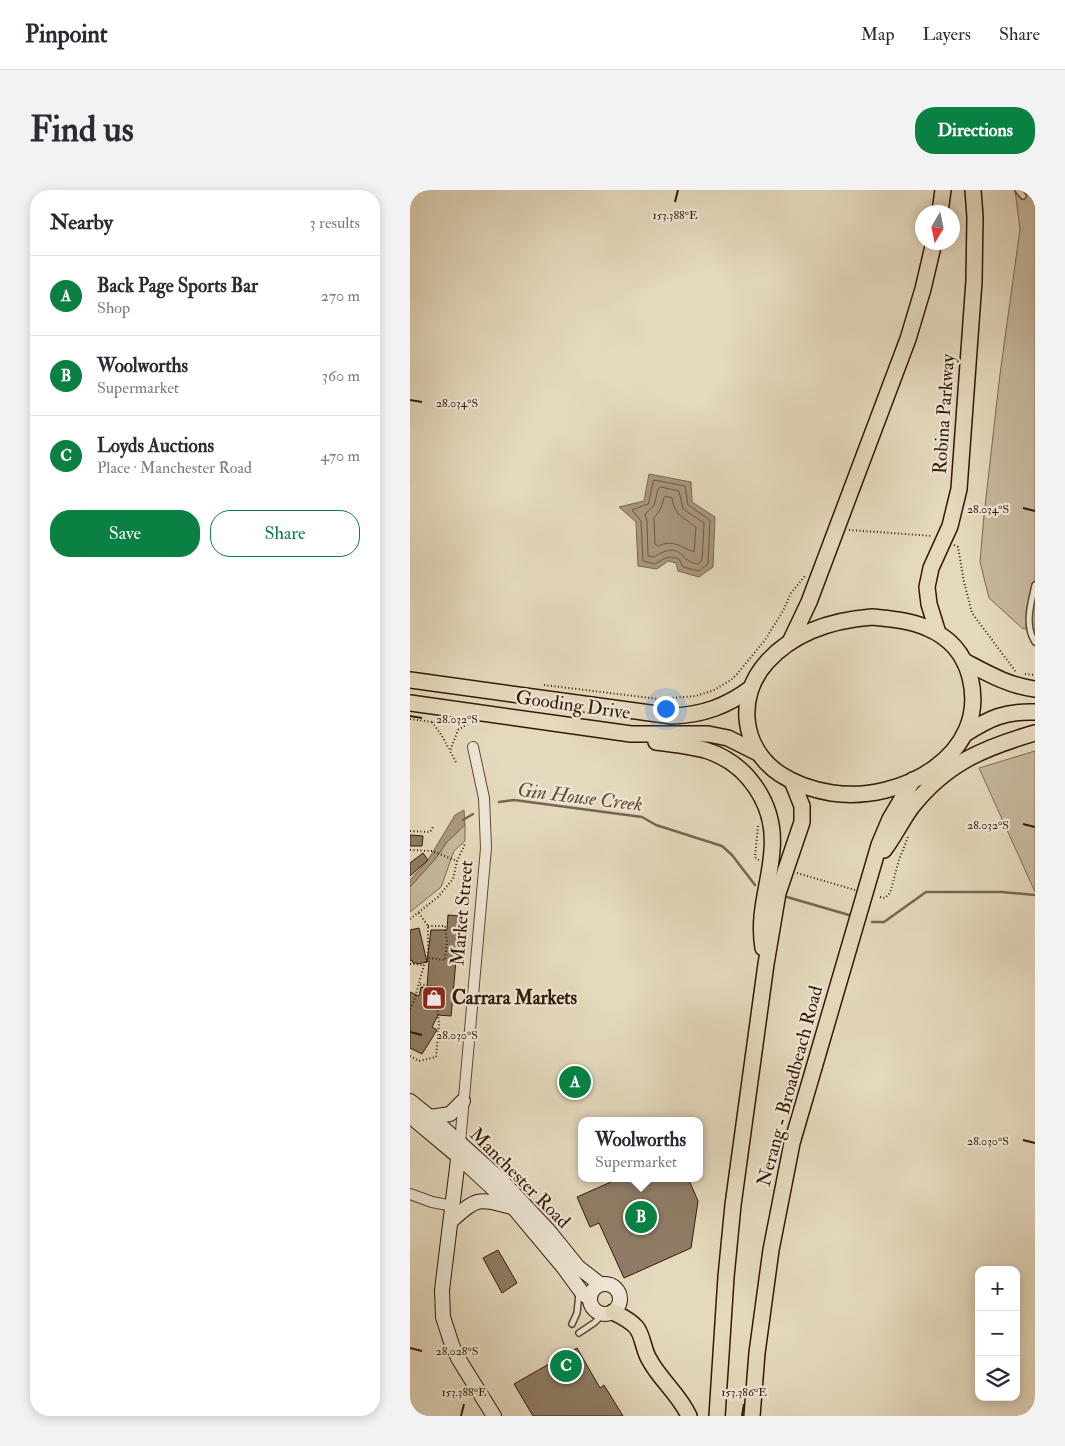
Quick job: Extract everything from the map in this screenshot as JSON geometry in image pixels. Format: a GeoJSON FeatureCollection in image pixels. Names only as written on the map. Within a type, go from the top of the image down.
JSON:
{"type":"FeatureCollection","features":[{"type":"Feature","properties":{"kind":"main road"},"geometry":{"type":"LineString","coordinates":[[941,205],[943,190]]}},
{"type":"Feature","properties":{"kind":"main road","name":"Robina Parkway"},"geometry":{"type":"LineString","coordinates":[[938,633],[930,612],[927,587],[931,568],[950,526],[959,489],[974,280],[975,225],[973,190]]}},
{"type":"Feature","properties":{"kind":"main road"},"geometry":{"type":"LineString","coordinates":[[790,642],[809,602],[908,339],[932,250]]}},
{"type":"Feature","properties":{"kind":"main road"},"geometry":{"type":"LineString","coordinates":[[872,617],[904,621],[938,633],[952,644],[964,661],[970,679],[973,700],[966,734],[955,750],[930,771],[913,780],[879,791],[850,794],[821,791],[792,781],[770,767],[758,753],[746,724],[746,703],[751,688],[766,662],[790,642],[833,623],[872,617]]}},
{"type":"Feature","properties":{"kind":"main road"},"geometry":{"type":"LineString","coordinates":[[964,661],[1005,682],[1035,689]]}},
{"type":"Feature","properties":{"kind":"main road","name":"Gooding Drive"},"geometry":{"type":"LineString","coordinates":[[410,680],[672,716],[700,713],[718,708],[751,688]]}},
{"type":"Feature","properties":{"kind":"main road","name":"Gooding Drive"},"geometry":{"type":"LineString","coordinates":[[410,703],[631,734],[708,734],[728,738],[758,753]]}},
{"type":"Feature","properties":{"kind":"main road"},"geometry":{"type":"LineString","coordinates":[[966,734],[994,717],[1004,714],[1035,712]]}},
{"type":"Feature","properties":{"kind":"main road"},"geometry":{"type":"LineString","coordinates":[[873,863],[892,839],[912,808],[939,778],[979,752],[994,745],[1035,733]]}},
{"type":"Feature","properties":{"kind":"main road"},"geometry":{"type":"LineString","coordinates":[[631,734],[648,741],[704,750],[722,757],[749,778],[762,796],[770,818],[772,838],[760,930],[766,964]]}},
{"type":"Feature","properties":{"kind":"main road","name":"Nerang - Broadbeach Road"},"geometry":{"type":"LineString","coordinates":[[752,1416],[757,1353],[768,1267],[792,1143],[873,863],[890,819],[913,780]]}},
{"type":"Feature","properties":{"kind":"main road","name":"Nerang - Broadbeach Road"},"geometry":{"type":"LineString","coordinates":[[717,1416],[732,1205],[766,964],[778,893],[802,822],[802,806],[792,781]]}},
{"type":"Feature","properties":{"kind":"main road"},"geometry":{"type":"LineString","coordinates":[[608,1313],[635,1326],[653,1367],[673,1390],[689,1416]]}},
{"type":"Feature","properties":{"kind":"street","name":"Market Street"},"geometry":{"type":"LineString","coordinates":[[460,1150],[486,848],[484,798],[473,748]]}},
{"type":"Feature","properties":{"kind":"street","name":"Manchester Road"},"geometry":{"type":"LineString","coordinates":[[410,1101],[430,1117],[513,1207],[583,1294],[589,1298]]}},
{"type":"Feature","properties":{"kind":"street"},"geometry":{"type":"LineString","coordinates":[[430,1117],[450,1114],[463,1102]]}},
{"type":"Feature","properties":{"kind":"street","name":"Manchester Road"},"geometry":{"type":"LineString","coordinates":[[410,1116],[460,1150],[522,1201],[578,1267],[600,1284]]}},
{"type":"Feature","properties":{"kind":"street"},"geometry":{"type":"LineString","coordinates":[[460,1150],[442,1290],[443,1317],[455,1351],[494,1416]]}},
{"type":"Feature","properties":{"kind":"street"},"geometry":{"type":"LineString","coordinates":[[410,1194],[432,1202],[453,1206]]}},
{"type":"Feature","properties":{"kind":"street"},"geometry":{"type":"LineString","coordinates":[[451,1221],[473,1202],[479,1200],[513,1207]]}},
{"type":"Feature","properties":{"kind":"street"},"geometry":{"type":"LineString","coordinates":[[600,1284],[610,1285],[617,1290],[620,1300],[619,1304],[608,1313],[594,1311],[589,1298],[592,1290],[600,1284]]}},
{"type":"Feature","properties":{"kind":"lane"},"geometry":{"type":"LineString","coordinates":[[1018,190],[1023,196]]}},
{"type":"Feature","properties":{"kind":"lane"},"geometry":{"type":"LineString","coordinates":[[1035,585],[1029,625],[1030,633],[1035,642]]}},
{"type":"Feature","properties":{"kind":"lane"},"geometry":{"type":"LineString","coordinates":[[572,1324],[578,1306],[579,1288]]}},
{"type":"Feature","properties":{"kind":"lane"},"geometry":{"type":"LineString","coordinates":[[579,1334],[608,1313]]}},
{"type":"Feature","properties":{"kind":"path"},"geometry":{"type":"LineString","coordinates":[[844,530],[937,536]]}},
{"type":"Feature","properties":{"kind":"path"},"geometry":{"type":"LineString","coordinates":[[958,547],[972,613],[1017,673]]}},
{"type":"Feature","properties":{"kind":"path"},"geometry":{"type":"LineString","coordinates":[[540,686],[659,699],[696,696],[714,690],[731,680],[765,640],[783,611],[791,593],[807,574]]}},
{"type":"Feature","properties":{"kind":"path"},"geometry":{"type":"LineString","coordinates":[[1023,674],[1035,675]]}},
{"type":"Feature","properties":{"kind":"path"},"geometry":{"type":"LineString","coordinates":[[410,719],[432,722],[469,723],[456,733],[450,751]]}},
{"type":"Feature","properties":{"kind":"path"},"geometry":{"type":"LineString","coordinates":[[432,722],[456,762]]}},
{"type":"Feature","properties":{"kind":"path"},"geometry":{"type":"LineString","coordinates":[[758,822],[758,840],[755,857],[762,862]]}},
{"type":"Feature","properties":{"kind":"path"},"geometry":{"type":"LineString","coordinates":[[410,831],[430,832],[432,827]]}},
{"type":"Feature","properties":{"kind":"path"},"geometry":{"type":"LineString","coordinates":[[880,898],[887,897],[890,893],[908,836]]}},
{"type":"Feature","properties":{"kind":"path"},"geometry":{"type":"LineString","coordinates":[[410,918],[438,897],[453,879],[457,861],[465,844]]}},
{"type":"Feature","properties":{"kind":"path"},"geometry":{"type":"LineString","coordinates":[[410,850],[432,851],[457,861]]}},
{"type":"Feature","properties":{"kind":"path"},"geometry":{"type":"LineString","coordinates":[[794,873],[801,873],[857,891]]}},
{"type":"Feature","properties":{"kind":"path"},"geometry":{"type":"LineString","coordinates":[[410,1009],[428,958],[428,926],[418,912]]}},
{"type":"Feature","properties":{"kind":"path"},"geometry":{"type":"LineString","coordinates":[[428,926],[445,926],[447,942],[445,960],[428,958]]}},
{"type":"Feature","properties":{"kind":"path"},"geometry":{"type":"LineString","coordinates":[[410,964],[424,965]]}},
{"type":"Feature","properties":{"kind":"path"},"geometry":{"type":"LineString","coordinates":[[410,1056],[419,1061],[436,1057],[439,1024],[436,996],[438,987],[419,984]]}},
{"type":"Feature","properties":{"kind":"shaded area"},"geometry":{"type":"Polygon","coordinates":[[[1015,190],[1035,190],[1035,632],[1022,628],[989,598],[980,562],[1000,374],[1020,229],[1015,190]]]}},
{"type":"Feature","properties":{"kind":"shaded area"},"geometry":{"type":"Polygon","coordinates":[[[1035,751],[1035,892],[979,768],[1035,751]]]}},
{"type":"Feature","properties":{"kind":"shaded area"},"geometry":{"type":"Polygon","coordinates":[[[465,825],[465,841],[454,851],[441,887],[410,912],[410,887],[436,858],[447,842],[465,825]]]}},
{"type":"Feature","properties":{"kind":"water"},"geometry":{"type":"Polygon","coordinates":[[[649,474],[691,482],[692,502],[715,517],[713,567],[699,577],[678,571],[676,563],[668,561],[657,569],[638,566],[636,522],[619,507],[644,501],[649,474]]]}},
{"type":"Feature","properties":{"kind":"water"},"geometry":{"type":"Polygon","coordinates":[[[464,810],[465,825],[447,842],[436,858],[410,887],[410,880],[428,860],[455,815],[464,810]]]}},
{"type":"Feature","properties":{"kind":"building"},"geometry":{"type":"Polygon","coordinates":[[[410,835],[423,836],[422,846],[410,846],[410,835]]]}},
{"type":"Feature","properties":{"kind":"building"},"geometry":{"type":"Polygon","coordinates":[[[423,853],[428,860],[410,876],[410,863],[423,853]]]}},
{"type":"Feature","properties":{"kind":"building"},"geometry":{"type":"Polygon","coordinates":[[[448,915],[460,916],[451,1016],[438,1015],[432,1027],[437,1030],[422,1054],[410,1048],[410,992],[419,996],[421,987],[427,988],[429,961],[427,962],[431,930],[447,930],[448,915]]]}},
{"type":"Feature","properties":{"kind":"building"},"geometry":{"type":"Polygon","coordinates":[[[419,928],[427,962],[417,964],[413,963],[412,960],[410,961],[410,930],[419,928]]]}},
{"type":"Feature","properties":{"kind":"building"},"geometry":{"type":"Polygon","coordinates":[[[611,1182],[690,1182],[698,1201],[691,1248],[624,1278],[599,1223],[590,1227],[577,1197],[611,1182]]]}},
{"type":"Feature","properties":{"kind":"building"},"geometry":{"type":"Polygon","coordinates":[[[498,1250],[517,1283],[502,1293],[483,1258],[498,1250]]]}},
{"type":"Feature","properties":{"kind":"building"},"geometry":{"type":"Polygon","coordinates":[[[577,1348],[600,1388],[604,1385],[623,1416],[533,1416],[514,1384],[577,1348]]]}},
{"type":"Feature","properties":{"kind":"waterway","name":"Gin House Creek"},"geometry":{"type":"LineString","coordinates":[[499,802],[514,800],[642,817],[656,825],[722,846],[732,855],[755,885]]}},
{"type":"Feature","properties":{"kind":"waterway","name":"Gin House Creek"},"geometry":{"type":"LineString","coordinates":[[463,820],[473,814]]}},
{"type":"Feature","properties":{"kind":"waterway","name":"Gin House Creek"},"geometry":{"type":"LineString","coordinates":[[872,922],[884,922],[926,892],[1002,892],[1035,895]]}},
{"type":"Feature","properties":{"kind":"waterway","name":"Gin House Creek"},"geometry":{"type":"LineString","coordinates":[[787,897],[849,915]]}},
{"type":"Feature","properties":{"kind":"place","name":"Carrara Markets"},"geometry":{"type":"Point","coordinates":[434,998]}},
{"type":"Feature","properties":{"kind":"place","name":"Back Page Sports Bar"},"geometry":{"type":"Point","coordinates":[575,1082]}},
{"type":"Feature","properties":{"kind":"place","name":"Woolworths"},"geometry":{"type":"Point","coordinates":[641,1217]}},
{"type":"Feature","properties":{"kind":"place","name":"Loyds Auctions"},"geometry":{"type":"Point","coordinates":[566,1366]}}]}
